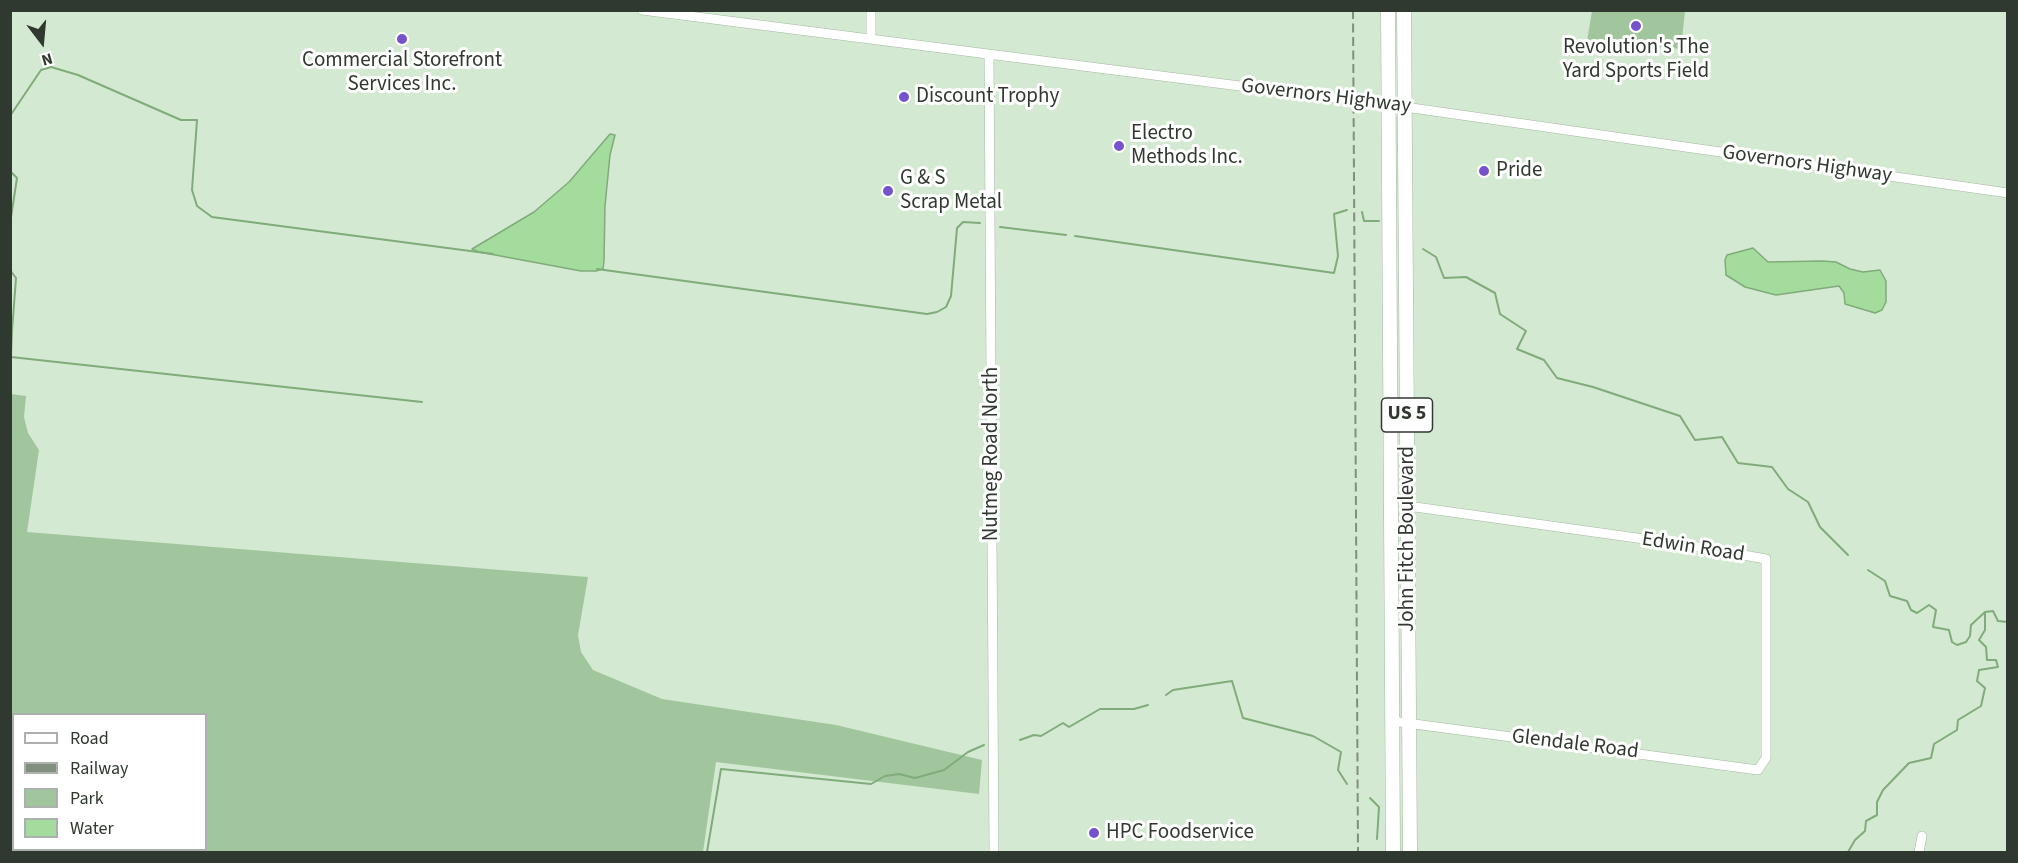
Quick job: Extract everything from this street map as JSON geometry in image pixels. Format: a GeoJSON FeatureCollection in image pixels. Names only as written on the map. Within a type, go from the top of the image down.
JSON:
{"type":"FeatureCollection","features":[{"type":"Feature","properties":{"kind":"highway","name":"John Fitch Boulevard"},"geometry":{"type":"LineString","coordinates":[[1388,10],[1393,852]]}},
{"type":"Feature","properties":{"kind":"highway","name":"John Fitch Boulevard"},"geometry":{"type":"LineString","coordinates":[[1404,10],[1410,852]]}},
{"type":"Feature","properties":{"kind":"street","name":"Governors Highway"},"geometry":{"type":"LineString","coordinates":[[642,10],[989,56],[1405,106],[2007,193]]}},
{"type":"Feature","properties":{"kind":"street"},"geometry":{"type":"LineString","coordinates":[[871,10],[871,39]]}},
{"type":"Feature","properties":{"kind":"street","name":"Nutmeg Road North"},"geometry":{"type":"LineString","coordinates":[[989,56],[994,852]]}},
{"type":"Feature","properties":{"kind":"street","name":"Edwin Road"},"geometry":{"type":"LineString","coordinates":[[1408,506],[1687,545],[1766,559],[1766,758],[1758,770]]}},
{"type":"Feature","properties":{"kind":"street","name":"Glendale Road"},"geometry":{"type":"LineString","coordinates":[[1392,721],[1758,770]]}},
{"type":"Feature","properties":{"kind":"street"},"geometry":{"type":"LineString","coordinates":[[1919,852],[1922,836]]}},
{"type":"Feature","properties":{"kind":"green space","name":"Revolution's The Yard Sports Field"},"geometry":{"type":"Polygon","coordinates":[[[1592,11],[1685,11],[1681,49],[1587,41],[1592,11]]]}},
{"type":"Feature","properties":{"kind":"green space"},"geometry":{"type":"Polygon","coordinates":[[[11,394],[26,396],[24,417],[28,433],[39,450],[27,532],[588,577],[578,635],[581,652],[593,670],[662,699],[836,725],[982,760],[979,794],[716,762],[703,852],[11,852],[11,394]]]}},
{"type":"Feature","properties":{"kind":"water"},"geometry":{"type":"Polygon","coordinates":[[[610,134],[615,135],[610,155],[605,206],[603,269],[581,271],[472,249],[534,212],[569,182],[610,134]]]}},
{"type":"Feature","properties":{"kind":"water"},"geometry":{"type":"Polygon","coordinates":[[[1753,248],[1768,262],[1836,262],[1863,272],[1880,270],[1886,281],[1886,302],[1882,310],[1875,313],[1845,304],[1844,293],[1839,286],[1776,295],[1745,287],[1726,275],[1725,260],[1727,255],[1753,248]]]}},
{"type":"Feature","properties":{"kind":"waterway"},"geometry":{"type":"LineString","coordinates":[[10,116],[41,70],[51,67],[78,75],[181,120],[197,120],[192,190],[197,206],[212,217],[493,254]]}},
{"type":"Feature","properties":{"kind":"waterway"},"geometry":{"type":"LineString","coordinates":[[10,171],[17,178],[10,224]]}},
{"type":"Feature","properties":{"kind":"waterway"},"geometry":{"type":"LineString","coordinates":[[1075,236],[1334,273],[1338,256],[1334,214],[1347,210]]}},
{"type":"Feature","properties":{"kind":"waterway"},"geometry":{"type":"LineString","coordinates":[[1362,212],[1364,221],[1379,221]]}},
{"type":"Feature","properties":{"kind":"waterway"},"geometry":{"type":"LineString","coordinates":[[597,269],[927,314],[946,307],[951,296],[957,228],[963,222],[980,223]]}},
{"type":"Feature","properties":{"kind":"waterway"},"geometry":{"type":"LineString","coordinates":[[1000,227],[1066,235]]}},
{"type":"Feature","properties":{"kind":"waterway"},"geometry":{"type":"LineString","coordinates":[[1423,249],[1436,257],[1444,278],[1466,277],[1495,293],[1500,314],[1526,331],[1517,349],[1544,360],[1557,378],[1593,387],[1680,416],[1695,440],[1722,437],[1738,463],[1772,467],[1788,489],[1808,502],[1820,527],[1848,555]]}},
{"type":"Feature","properties":{"kind":"waterway"},"geometry":{"type":"LineString","coordinates":[[10,270],[16,278],[10,379]]}},
{"type":"Feature","properties":{"kind":"waterway"},"geometry":{"type":"LineString","coordinates":[[11,357],[422,402]]}},
{"type":"Feature","properties":{"kind":"waterway"},"geometry":{"type":"LineString","coordinates":[[1868,570],[1885,581],[1890,596],[1907,601],[1911,610],[1917,613],[1929,605],[1936,610],[1933,627],[1949,630],[1952,642],[1957,645],[1966,642],[1970,636],[1971,625],[1985,612]]}},
{"type":"Feature","properties":{"kind":"waterway"},"geometry":{"type":"LineString","coordinates":[[1985,612],[1993,611],[1998,621],[2008,622]]}},
{"type":"Feature","properties":{"kind":"waterway"},"geometry":{"type":"LineString","coordinates":[[1848,852],[1855,840],[1865,831],[1866,821],[1877,815],[1877,802],[1883,790],[1909,763],[1931,758],[1934,744],[1957,730],[1958,720],[1981,706],[1985,688],[1977,681],[1979,670],[1998,667],[1996,660],[1987,660],[1986,647],[1979,640],[1985,630],[1985,612]]}},
{"type":"Feature","properties":{"kind":"waterway"},"geometry":{"type":"LineString","coordinates":[[1166,695],[1173,690],[1232,681],[1243,718],[1313,736],[1341,752],[1338,770],[1347,784]]}},
{"type":"Feature","properties":{"kind":"waterway"},"geometry":{"type":"LineString","coordinates":[[1020,740],[1034,735],[1041,736],[1063,723],[1069,727],[1100,709],[1134,709],[1148,705]]}},
{"type":"Feature","properties":{"kind":"waterway"},"geometry":{"type":"LineString","coordinates":[[707,852],[721,769],[871,784],[885,776],[899,774],[915,778],[944,770],[968,752],[984,745]]}},
{"type":"Feature","properties":{"kind":"waterway"},"geometry":{"type":"LineString","coordinates":[[1370,798],[1379,807],[1377,839]]}},
{"type":"Feature","properties":{"kind":"railway"},"geometry":{"type":"LineString","coordinates":[[1353,10],[1358,852]]}},
{"type":"Feature","properties":{"kind":"place","name":"Revolution's The Yard Sports Field"},"geometry":{"type":"Point","coordinates":[1636,26]}},
{"type":"Feature","properties":{"kind":"place","name":"Commercial Storefront Services Inc."},"geometry":{"type":"Point","coordinates":[402,39]}},
{"type":"Feature","properties":{"kind":"place","name":"Discount Trophy"},"geometry":{"type":"Point","coordinates":[904,97]}},
{"type":"Feature","properties":{"kind":"place","name":"Electro Methods Inc."},"geometry":{"type":"Point","coordinates":[1119,146]}},
{"type":"Feature","properties":{"kind":"place","name":"Pride"},"geometry":{"type":"Point","coordinates":[1484,171]}},
{"type":"Feature","properties":{"kind":"place","name":"G & S Scrap Metal"},"geometry":{"type":"Point","coordinates":[888,191]}},
{"type":"Feature","properties":{"kind":"place","name":"HPC Foodservice"},"geometry":{"type":"Point","coordinates":[1094,833]}}]}
